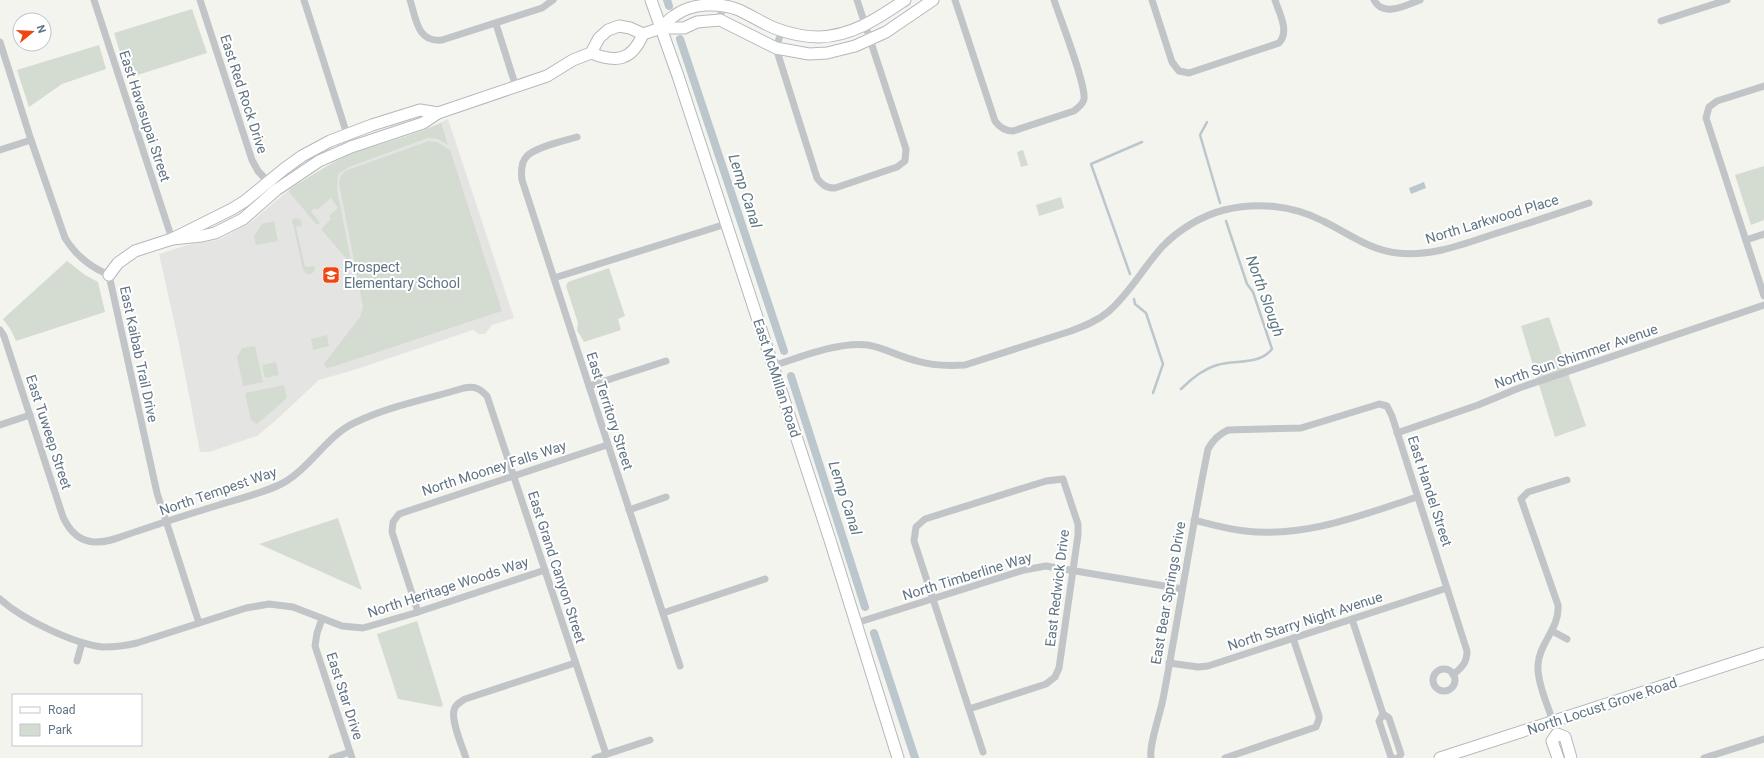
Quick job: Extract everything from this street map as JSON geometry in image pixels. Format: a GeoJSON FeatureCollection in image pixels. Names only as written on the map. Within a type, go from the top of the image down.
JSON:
{"type":"FeatureCollection","features":[{"type":"Feature","properties":{"kind":"street","name":"East Havasupai Street"},"geometry":{"type":"LineString","coordinates":[[94,0],[172,239]]}},
{"type":"Feature","properties":{"kind":"street","name":"East Red Rock Drive"},"geometry":{"type":"LineString","coordinates":[[200,0],[252,160],[258,171],[276,190]]}},
{"type":"Feature","properties":{"kind":"street"},"geometry":{"type":"LineString","coordinates":[[304,0],[351,147]]}},
{"type":"Feature","properties":{"kind":"street"},"geometry":{"type":"LineString","coordinates":[[410,0],[419,29],[428,40],[434,41],[496,24],[542,8],[553,0]]}},
{"type":"Feature","properties":{"kind":"street","name":"East McMillan Road"},"geometry":{"type":"LineString","coordinates":[[651,0],[773,366],[898,758]]}},
{"type":"Feature","properties":{"kind":"street"},"geometry":{"type":"LineString","coordinates":[[782,30],[776,48],[818,178],[825,186],[835,188],[897,167],[905,161],[906,149],[857,0]]}},
{"type":"Feature","properties":{"kind":"street"},"geometry":{"type":"LineString","coordinates":[[661,28],[674,15],[688,9],[703,5],[723,3],[759,21],[782,30],[801,35],[820,37],[843,34],[865,26],[905,0]]}},
{"type":"Feature","properties":{"kind":"street"},"geometry":{"type":"LineString","coordinates":[[591,53],[599,38],[608,30],[619,26],[630,28],[643,34],[661,28],[684,28],[698,22],[720,20],[776,48],[817,54],[840,50],[870,40],[902,23],[933,0]]}},
{"type":"Feature","properties":{"kind":"street"},"geometry":{"type":"LineString","coordinates":[[955,0],[995,121],[1002,129],[1013,131],[1074,110],[1081,106],[1083,101],[1082,85],[1054,0]]}},
{"type":"Feature","properties":{"kind":"street"},"geometry":{"type":"LineString","coordinates":[[1152,0],[1172,62],[1176,69],[1184,73],[1195,72],[1276,45],[1282,40],[1284,28],[1275,0]]}},
{"type":"Feature","properties":{"kind":"street"},"geometry":{"type":"LineString","coordinates":[[1374,0],[1381,8],[1387,10],[1420,0]]}},
{"type":"Feature","properties":{"kind":"street"},"geometry":{"type":"LineString","coordinates":[[1661,21],[1727,0]]}},
{"type":"Feature","properties":{"kind":"street"},"geometry":{"type":"LineString","coordinates":[[720,20],[723,3]]}},
{"type":"Feature","properties":{"kind":"street"},"geometry":{"type":"LineString","coordinates":[[496,24],[516,87]]}},
{"type":"Feature","properties":{"kind":"street"},"geometry":{"type":"LineString","coordinates":[[172,239],[215,233],[243,218],[276,190],[319,161],[351,147],[423,123],[438,113],[547,76],[573,60],[591,53],[611,59],[626,56],[637,48],[643,34]]}},
{"type":"Feature","properties":{"kind":"street","name":"East Kaibab Trail Drive"},"geometry":{"type":"LineString","coordinates":[[0,42],[31,140],[65,238],[73,251],[86,263],[109,275],[153,478],[199,623]]}},
{"type":"Feature","properties":{"kind":"street"},"geometry":{"type":"LineString","coordinates":[[1764,86],[1717,101],[1709,107],[1706,118],[1764,296]]}},
{"type":"Feature","properties":{"kind":"street"},"geometry":{"type":"LineString","coordinates":[[109,275],[118,263],[135,251],[172,239],[232,209],[302,156],[347,134],[420,110],[438,113]]}},
{"type":"Feature","properties":{"kind":"street","name":"East Territory Street"},"geometry":{"type":"LineString","coordinates":[[577,137],[534,151],[526,156],[523,163],[522,180],[680,666]]}},
{"type":"Feature","properties":{"kind":"street"},"geometry":{"type":"LineString","coordinates":[[0,150],[31,140]]}},
{"type":"Feature","properties":{"kind":"street","name":"North Larkwood Place"},"geometry":{"type":"LineString","coordinates":[[773,366],[833,348],[859,344],[933,365],[949,366],[965,364],[1071,331],[1087,325],[1108,312],[1126,294],[1162,247],[1175,236],[1205,217],[1229,209],[1263,205],[1292,209],[1324,221],[1375,248],[1398,254],[1422,254],[1456,246],[1589,203]]}},
{"type":"Feature","properties":{"kind":"street"},"geometry":{"type":"LineString","coordinates":[[554,278],[726,224]]}},
{"type":"Feature","properties":{"kind":"street"},"geometry":{"type":"LineString","coordinates":[[1746,240],[1764,234]]}},
{"type":"Feature","properties":{"kind":"street","name":"North Sun Shimmer Avenue"},"geometry":{"type":"LineString","coordinates":[[1397,433],[1478,405],[1519,388],[1764,305]]}},
{"type":"Feature","properties":{"kind":"street","name":"East Tuweep Street"},"geometry":{"type":"LineString","coordinates":[[0,330],[4,336],[63,517],[68,527],[81,538]]}},
{"type":"Feature","properties":{"kind":"street"},"geometry":{"type":"LineString","coordinates":[[588,386],[666,361]]}},
{"type":"Feature","properties":{"kind":"street","name":"North Tempest Way"},"geometry":{"type":"LineString","coordinates":[[81,538],[96,542],[108,540],[260,492],[287,481],[306,466],[340,430],[356,422],[464,388],[474,386],[481,389]]}},
{"type":"Feature","properties":{"kind":"street","name":"East Grand Canyon Street"},"geometry":{"type":"LineString","coordinates":[[481,389],[487,396],[606,754]]}},
{"type":"Feature","properties":{"kind":"street","name":"East Handel Street"},"geometry":{"type":"LineString","coordinates":[[1218,436],[1228,430],[1301,428],[1372,406],[1384,404],[1389,409],[1467,651],[1467,659],[1464,666],[1453,675]]}},
{"type":"Feature","properties":{"kind":"street"},"geometry":{"type":"LineString","coordinates":[[0,425],[30,415]]}},
{"type":"Feature","properties":{"kind":"street","name":"East Bear Springs Drive"},"geometry":{"type":"LineString","coordinates":[[1151,758],[1151,746],[1163,700],[1194,520],[1208,449],[1213,440],[1218,436]]}},
{"type":"Feature","properties":{"kind":"street","name":"North Mooney Falls Way"},"geometry":{"type":"LineString","coordinates":[[418,612],[392,532],[393,522],[403,512],[607,445]]}},
{"type":"Feature","properties":{"kind":"street","name":"East Redwick Drive"},"geometry":{"type":"LineString","coordinates":[[933,600],[914,541],[916,527],[924,520],[1046,480],[1063,479],[1078,524],[1078,535],[1074,572],[1059,668],[1055,677],[1046,684],[969,709]]}},
{"type":"Feature","properties":{"kind":"street"},"geometry":{"type":"LineString","coordinates":[[1567,480],[1528,492],[1521,499],[1558,605],[1557,618],[1538,665],[1540,679],[1557,734],[1564,737],[1571,758]]}},
{"type":"Feature","properties":{"kind":"street"},"geometry":{"type":"LineString","coordinates":[[629,510],[666,497]]}},
{"type":"Feature","properties":{"kind":"street"},"geometry":{"type":"LineString","coordinates":[[1194,520],[1244,531],[1280,532],[1324,527],[1417,497]]}},
{"type":"Feature","properties":{"kind":"street","name":"North Timberline Way"},"geometry":{"type":"LineString","coordinates":[[856,623],[933,600],[1024,570],[1046,566],[1074,572],[1182,589]]}},
{"type":"Feature","properties":{"kind":"street","name":"North Heritage Woods Way"},"geometry":{"type":"LineString","coordinates":[[0,599],[14,611],[46,628],[82,643],[103,647],[122,646],[137,643],[246,608],[269,604],[293,607],[342,626],[363,628],[418,612],[545,570]]}},
{"type":"Feature","properties":{"kind":"street"},"geometry":{"type":"LineString","coordinates":[[663,613],[765,579]]}},
{"type":"Feature","properties":{"kind":"street","name":"North Starry Night Avenue"},"geometry":{"type":"LineString","coordinates":[[1169,663],[1198,667],[1208,666],[1447,588]]}},
{"type":"Feature","properties":{"kind":"street"},"geometry":{"type":"LineString","coordinates":[[933,600],[983,752]]}},
{"type":"Feature","properties":{"kind":"street","name":"East Star Drive"},"geometry":{"type":"LineString","coordinates":[[322,618],[317,633],[315,646],[351,755]]}},
{"type":"Feature","properties":{"kind":"street"},"geometry":{"type":"LineString","coordinates":[[1352,619],[1383,714],[1389,718],[1401,754],[1398,758]]}},
{"type":"Feature","properties":{"kind":"street"},"geometry":{"type":"LineString","coordinates":[[1552,631],[1567,639]]}},
{"type":"Feature","properties":{"kind":"street"},"geometry":{"type":"LineString","coordinates":[[1225,758],[1316,727],[1319,716],[1293,638]]}},
{"type":"Feature","properties":{"kind":"street"},"geometry":{"type":"LineString","coordinates":[[77,661],[82,643]]}},
{"type":"Feature","properties":{"kind":"street","name":"North Locust Grove Road"},"geometry":{"type":"LineString","coordinates":[[1440,758],[1764,653]]}},
{"type":"Feature","properties":{"kind":"street"},"geometry":{"type":"LineString","coordinates":[[466,758],[454,720],[454,708],[464,699],[575,663]]}},
{"type":"Feature","properties":{"kind":"street"},"geometry":{"type":"LineString","coordinates":[[1383,714],[1379,721],[1391,757],[1393,758]]}},
{"type":"Feature","properties":{"kind":"street"},"geometry":{"type":"LineString","coordinates":[[1557,734],[1552,741],[1558,758]]}},
{"type":"Feature","properties":{"kind":"street"},"geometry":{"type":"LineString","coordinates":[[1704,758],[1764,739]]}},
{"type":"Feature","properties":{"kind":"street"},"geometry":{"type":"LineString","coordinates":[[595,758],[650,740]]}},
{"type":"Feature","properties":{"kind":"street"},"geometry":{"type":"LineString","coordinates":[[332,758],[351,755]]}},
{"type":"Feature","properties":{"kind":"shaded area","name":"Prospect Elementary School"},"geometry":{"type":"Polygon","coordinates":[[[448,119],[514,318],[492,325],[485,334],[478,334],[473,330],[357,369],[319,380],[257,436],[209,452],[200,452],[179,344],[159,254],[187,245],[222,238],[251,222],[290,189],[332,163],[353,153],[424,130],[448,119]]]}},
{"type":"Feature","properties":{"kind":"shaded area"},"geometry":{"type":"Polygon","coordinates":[[[1424,182],[1426,188],[1411,194],[1409,188],[1424,182]]]}},
{"type":"Feature","properties":{"kind":"green space"},"geometry":{"type":"Polygon","coordinates":[[[192,9],[207,53],[128,78],[114,33],[192,9]]]}},
{"type":"Feature","properties":{"kind":"green space"},"geometry":{"type":"Polygon","coordinates":[[[99,45],[106,69],[62,84],[29,107],[17,70],[99,45]]]}},
{"type":"Feature","properties":{"kind":"green space"},"geometry":{"type":"Polygon","coordinates":[[[441,123],[448,145],[438,139],[428,138],[349,167],[338,174],[337,190],[352,265],[321,229],[331,219],[329,216],[338,208],[331,198],[317,210],[315,208],[311,211],[320,223],[317,225],[289,192],[290,189],[321,170],[354,153],[420,132],[441,123]]]}},
{"type":"Feature","properties":{"kind":"green space"},"geometry":{"type":"Polygon","coordinates":[[[429,141],[437,142],[450,150],[502,311],[326,368],[324,364],[360,317],[363,307],[339,183],[340,177],[345,171],[429,141]]]}},
{"type":"Feature","properties":{"kind":"green space"},"geometry":{"type":"Polygon","coordinates":[[[1023,150],[1028,165],[1021,167],[1017,152],[1023,150]]]}},
{"type":"Feature","properties":{"kind":"green space"},"geometry":{"type":"Polygon","coordinates":[[[1764,166],[1764,220],[1751,225],[1735,175],[1764,166]]]}},
{"type":"Feature","properties":{"kind":"green space"},"geometry":{"type":"Polygon","coordinates":[[[1061,197],[1064,208],[1039,216],[1036,205],[1061,197]]]}},
{"type":"Feature","properties":{"kind":"green space"},"geometry":{"type":"Polygon","coordinates":[[[295,218],[300,219],[302,224],[301,226],[296,227],[305,267],[314,266],[315,269],[312,274],[306,274],[303,269],[292,220],[295,218]]]}},
{"type":"Feature","properties":{"kind":"green space"},"geometry":{"type":"Polygon","coordinates":[[[274,221],[278,241],[256,245],[254,236],[262,224],[274,221]]]}},
{"type":"Feature","properties":{"kind":"green space"},"geometry":{"type":"Polygon","coordinates":[[[67,261],[85,275],[98,282],[105,312],[16,341],[11,330],[3,319],[67,261]]]}},
{"type":"Feature","properties":{"kind":"green space"},"geometry":{"type":"Polygon","coordinates":[[[609,268],[625,316],[618,319],[621,330],[584,342],[577,330],[578,323],[566,286],[568,282],[609,268]]]}},
{"type":"Feature","properties":{"kind":"green space"},"geometry":{"type":"Polygon","coordinates":[[[1549,317],[1586,426],[1555,437],[1521,326],[1549,317]]]}},
{"type":"Feature","properties":{"kind":"green space"},"geometry":{"type":"Polygon","coordinates":[[[327,335],[329,346],[313,350],[311,339],[327,335]]]}},
{"type":"Feature","properties":{"kind":"green space"},"geometry":{"type":"Polygon","coordinates":[[[255,346],[263,382],[243,386],[237,357],[242,348],[255,346]]]}},
{"type":"Feature","properties":{"kind":"green space"},"geometry":{"type":"Polygon","coordinates":[[[276,362],[279,375],[265,378],[262,365],[276,362]]]}},
{"type":"Feature","properties":{"kind":"green space"},"geometry":{"type":"Polygon","coordinates":[[[284,385],[287,398],[257,424],[251,420],[245,393],[284,385]]]}},
{"type":"Feature","properties":{"kind":"green space"},"geometry":{"type":"Polygon","coordinates":[[[338,518],[362,590],[259,544],[338,518]]]}},
{"type":"Feature","properties":{"kind":"green space"},"geometry":{"type":"Polygon","coordinates":[[[417,621],[443,705],[441,707],[398,699],[377,634],[417,621]]]}},
{"type":"Feature","properties":{"kind":"waterway","name":"Lemp Canal"},"geometry":{"type":"LineString","coordinates":[[667,0],[669,6]]}},
{"type":"Feature","properties":{"kind":"waterway","name":"Lemp Canal"},"geometry":{"type":"LineString","coordinates":[[680,39],[784,351]]}},
{"type":"Feature","properties":{"kind":"waterway","name":"North Slough"},"geometry":{"type":"LineString","coordinates":[[1207,122],[1200,135],[1220,203]]}},
{"type":"Feature","properties":{"kind":"waterway","name":"North Slough"},"geometry":{"type":"LineString","coordinates":[[1130,274],[1091,164],[1142,142]]}},
{"type":"Feature","properties":{"kind":"waterway","name":"North Slough"},"geometry":{"type":"LineString","coordinates":[[1181,389],[1207,369],[1224,363],[1260,358],[1272,349],[1253,292],[1247,284],[1226,221]]}},
{"type":"Feature","properties":{"kind":"waterway","name":"North Slough"},"geometry":{"type":"LineString","coordinates":[[1134,299],[1135,304],[1146,313],[1163,364],[1153,393]]}},
{"type":"Feature","properties":{"kind":"waterway","name":"Lemp Canal"},"geometry":{"type":"LineString","coordinates":[[791,376],[865,607]]}},
{"type":"Feature","properties":{"kind":"waterway","name":"Lemp Canal"},"geometry":{"type":"LineString","coordinates":[[874,633],[915,758]]}},
{"type":"Feature","properties":{"kind":"place","name":"Prospect Elementary School"},"geometry":{"type":"Point","coordinates":[331,275]}}]}
